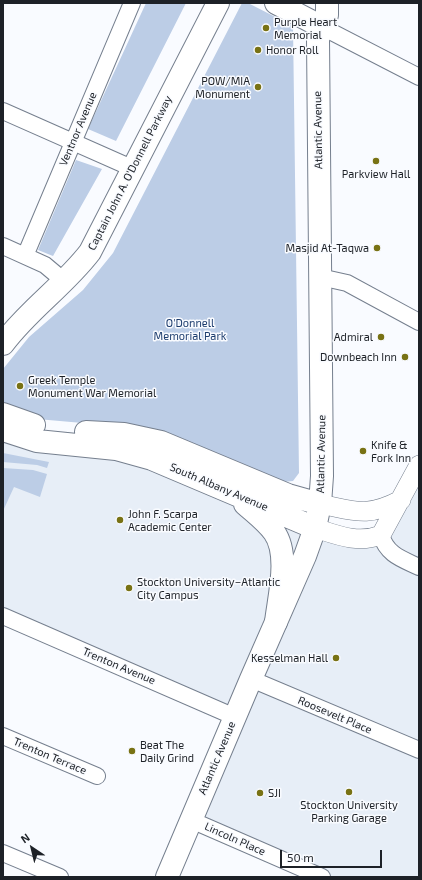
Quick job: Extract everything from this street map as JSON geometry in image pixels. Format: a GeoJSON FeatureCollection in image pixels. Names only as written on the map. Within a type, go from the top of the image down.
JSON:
{"type":"FeatureCollection","features":[{"type":"Feature","properties":{"kind":"main road","name":"Captain John A. O'Donnell Parkway"},"geometry":{"type":"LineString","coordinates":[[3,344],[29,315],[83,262],[96,242],[218,3]]}},
{"type":"Feature","properties":{"kind":"main road"},"geometry":{"type":"LineString","coordinates":[[276,3],[322,27]]}},
{"type":"Feature","properties":{"kind":"main road","name":"Atlantic Avenue"},"geometry":{"type":"LineString","coordinates":[[167,877],[250,679],[305,556],[315,528],[320,504],[322,476],[318,39],[327,15],[327,3]]}},
{"type":"Feature","properties":{"kind":"main road"},"geometry":{"type":"LineString","coordinates":[[3,329],[29,315]]}},
{"type":"Feature","properties":{"kind":"main road","name":"South Albany Avenue"},"geometry":{"type":"LineString","coordinates":[[5,428],[21,422],[48,428],[124,434],[161,442],[288,495],[320,504]]}},
{"type":"Feature","properties":{"kind":"main road","name":"South Albany Avenue"},"geometry":{"type":"LineString","coordinates":[[5,428],[37,442],[116,449],[138,454],[315,528]]}},
{"type":"Feature","properties":{"kind":"main road"},"geometry":{"type":"LineString","coordinates":[[232,493],[273,530],[281,546],[283,562],[276,622]]}},
{"type":"Feature","properties":{"kind":"street","name":"Ventnor Avenue"},"geometry":{"type":"LineString","coordinates":[[25,256],[132,3]]}},
{"type":"Feature","properties":{"kind":"street"},"geometry":{"type":"LineString","coordinates":[[322,27],[419,77]]}},
{"type":"Feature","properties":{"kind":"street"},"geometry":{"type":"LineString","coordinates":[[3,111],[134,169]]}},
{"type":"Feature","properties":{"kind":"street"},"geometry":{"type":"LineString","coordinates":[[3,246],[45,265],[64,281]]}},
{"type":"Feature","properties":{"kind":"street"},"geometry":{"type":"LineString","coordinates":[[320,277],[354,286],[419,322]]}},
{"type":"Feature","properties":{"kind":"street"},"geometry":{"type":"LineString","coordinates":[[419,465],[381,535],[391,553],[419,567]]}},
{"type":"Feature","properties":{"kind":"street","name":"South Albany Avenue"},"geometry":{"type":"LineString","coordinates":[[320,504],[368,512],[382,509],[401,500]]}},
{"type":"Feature","properties":{"kind":"street","name":"South Albany Avenue"},"geometry":{"type":"LineString","coordinates":[[315,528],[356,539],[373,538],[381,535]]}},
{"type":"Feature","properties":{"kind":"street","name":"Trenton Avenue"},"geometry":{"type":"LineString","coordinates":[[3,616],[235,717]]}},
{"type":"Feature","properties":{"kind":"street","name":"Roosevelt Place"},"geometry":{"type":"LineString","coordinates":[[250,679],[419,750]]}},
{"type":"Feature","properties":{"kind":"street","name":"Trenton Terrace"},"geometry":{"type":"LineString","coordinates":[[3,736],[97,776]]}},
{"type":"Feature","properties":{"kind":"street","name":"Lincoln Place"},"geometry":{"type":"LineString","coordinates":[[191,820],[322,877]]}},
{"type":"Feature","properties":{"kind":"street"},"geometry":{"type":"LineString","coordinates":[[3,853],[60,877]]}},
{"type":"Feature","properties":{"kind":"shaded area"},"geometry":{"type":"Polygon","coordinates":[[[3,430],[167,465],[373,538],[419,465],[419,877],[322,877],[191,820],[234,717],[3,616],[3,430]]]}},
{"type":"Feature","properties":{"kind":"green space"},"geometry":{"type":"Polygon","coordinates":[[[146,3],[186,3],[116,141],[88,129],[146,3]]]}},
{"type":"Feature","properties":{"kind":"green space","name":"O'Donnell Memorial Park"},"geometry":{"type":"Polygon","coordinates":[[[242,3],[248,3],[293,26],[299,473],[293,481],[283,482],[151,429],[37,419],[3,406],[3,369],[29,337],[83,290],[113,253],[242,3]]]}},
{"type":"Feature","properties":{"kind":"green space"},"geometry":{"type":"Polygon","coordinates":[[[76,160],[102,169],[53,256],[38,250],[76,160]]]}},
{"type":"Feature","properties":{"kind":"green space"},"geometry":{"type":"Polygon","coordinates":[[[3,453],[49,462],[47,468],[37,465],[3,462],[3,453]]]}},
{"type":"Feature","properties":{"kind":"green space"},"geometry":{"type":"Polygon","coordinates":[[[3,468],[33,470],[47,474],[40,497],[14,487],[3,511],[3,468]]]}},
{"type":"Feature","properties":{"kind":"place","name":"Purple Heart Memorial"},"geometry":{"type":"Point","coordinates":[266,28]}},
{"type":"Feature","properties":{"kind":"place","name":"Honor Roll"},"geometry":{"type":"Point","coordinates":[258,50]}},
{"type":"Feature","properties":{"kind":"place","name":"POW/MIA Monument"},"geometry":{"type":"Point","coordinates":[258,87]}},
{"type":"Feature","properties":{"kind":"place","name":"Parkview Hall"},"geometry":{"type":"Point","coordinates":[376,161]}},
{"type":"Feature","properties":{"kind":"place","name":"Masjid At-Taqwa"},"geometry":{"type":"Point","coordinates":[377,248]}},
{"type":"Feature","properties":{"kind":"place","name":"Admiral"},"geometry":{"type":"Point","coordinates":[381,337]}},
{"type":"Feature","properties":{"kind":"place","name":"Downbeach Inn"},"geometry":{"type":"Point","coordinates":[405,357]}},
{"type":"Feature","properties":{"kind":"place","name":"Greek Temple Monument War Memorial"},"geometry":{"type":"Point","coordinates":[20,386]}},
{"type":"Feature","properties":{"kind":"place","name":"Knife & Fork Inn"},"geometry":{"type":"Point","coordinates":[363,451]}},
{"type":"Feature","properties":{"kind":"place","name":"John F. Scarpa Academic Center"},"geometry":{"type":"Point","coordinates":[120,520]}},
{"type":"Feature","properties":{"kind":"place","name":"Stockton University–Atlantic City Campus"},"geometry":{"type":"Point","coordinates":[129,588]}},
{"type":"Feature","properties":{"kind":"place","name":"Kesselman Hall"},"geometry":{"type":"Point","coordinates":[336,658]}},
{"type":"Feature","properties":{"kind":"place","name":"Beat The Daily Grind"},"geometry":{"type":"Point","coordinates":[132,751]}},
{"type":"Feature","properties":{"kind":"place","name":"Stockton University Parking Garage"},"geometry":{"type":"Point","coordinates":[349,792]}},
{"type":"Feature","properties":{"kind":"place","name":"SJI"},"geometry":{"type":"Point","coordinates":[260,793]}}]}
